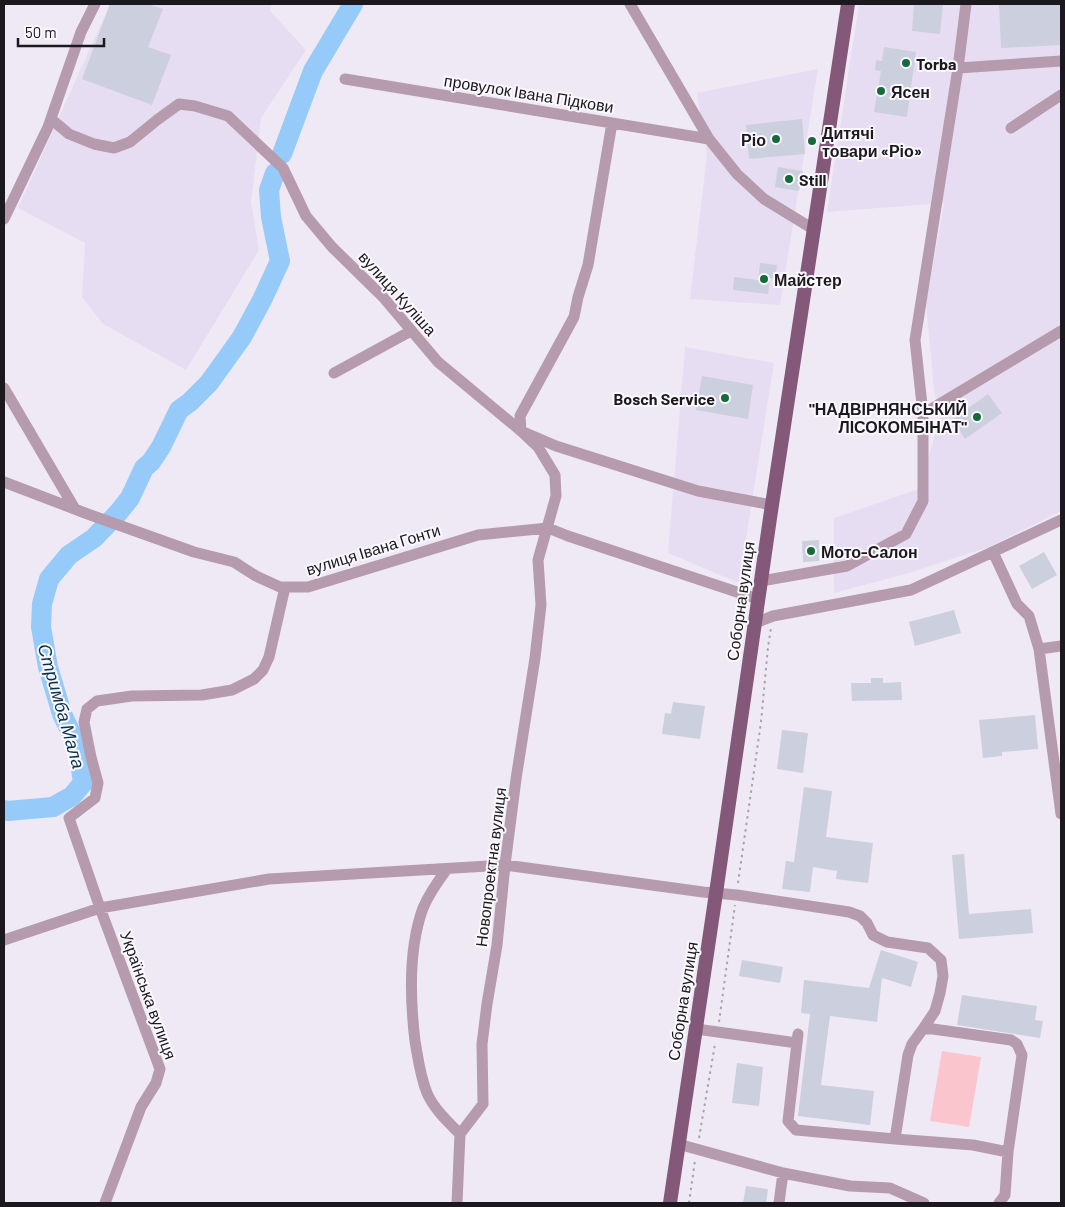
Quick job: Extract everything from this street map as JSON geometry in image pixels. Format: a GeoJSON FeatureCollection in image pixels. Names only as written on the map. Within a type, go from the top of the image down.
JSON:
{"type":"FeatureCollection","features":[{"type":"Feature","properties":{"kind":"main road","name":"Соборна вулиця"},"geometry":{"type":"LineString","coordinates":[[670,1203],[813,229],[848,4]]}},
{"type":"Feature","properties":{"kind":"street"},"geometry":{"type":"LineString","coordinates":[[4,219],[48,128],[82,32],[95,4]]}},
{"type":"Feature","properties":{"kind":"street"},"geometry":{"type":"LineString","coordinates":[[630,4],[708,139],[737,174],[764,199],[813,229]]}},
{"type":"Feature","properties":{"kind":"street"},"geometry":{"type":"LineString","coordinates":[[761,582],[847,566],[906,534],[923,501],[923,414],[915,340],[958,68],[966,4]]}},
{"type":"Feature","properties":{"kind":"street"},"geometry":{"type":"LineString","coordinates":[[958,68],[1061,61]]}},
{"type":"Feature","properties":{"kind":"street","name":"провулок Івана Підкови"},"geometry":{"type":"LineString","coordinates":[[345,79],[708,139]]}},
{"type":"Feature","properties":{"kind":"street"},"geometry":{"type":"LineString","coordinates":[[1011,128],[1061,95]]}},
{"type":"Feature","properties":{"kind":"street","name":"вулиця Куліша"},"geometry":{"type":"LineString","coordinates":[[51,119],[70,134],[94,144],[114,148],[130,142],[179,104],[195,106],[228,116],[283,168],[306,216],[332,247],[383,298],[438,362],[521,431],[556,446],[698,491],[772,506]]}},
{"type":"Feature","properties":{"kind":"street"},"geometry":{"type":"LineString","coordinates":[[521,431],[520,416],[574,317],[588,264],[612,123]]}},
{"type":"Feature","properties":{"kind":"street"},"geometry":{"type":"LineString","coordinates":[[334,373],[411,331]]}},
{"type":"Feature","properties":{"kind":"street"},"geometry":{"type":"LineString","coordinates":[[923,414],[1061,331]]}},
{"type":"Feature","properties":{"kind":"street"},"geometry":{"type":"LineString","coordinates":[[4,388],[80,511]]}},
{"type":"Feature","properties":{"kind":"street","name":"Новопроектна вулиця"},"geometry":{"type":"LineString","coordinates":[[460,1134],[483,1104],[482,1044],[486,1004],[497,945],[516,779],[535,658],[541,605],[538,560],[556,496],[555,474],[538,447],[521,431]]}},
{"type":"Feature","properties":{"kind":"street","name":"вулиця Івана Гонти"},"geometry":{"type":"LineString","coordinates":[[4,482],[194,552],[234,562],[280,588],[308,587],[478,535],[548,528],[758,600]]}},
{"type":"Feature","properties":{"kind":"street"},"geometry":{"type":"LineString","coordinates":[[755,623],[773,616],[912,590],[1061,520]]}},
{"type":"Feature","properties":{"kind":"street"},"geometry":{"type":"LineString","coordinates":[[993,552],[1017,604],[1028,616],[1039,649],[1061,814]]}},
{"type":"Feature","properties":{"kind":"street","name":"Українська вулиця"},"geometry":{"type":"LineString","coordinates":[[105,1203],[141,1107],[156,1083],[160,1069],[100,908],[69,818],[95,798],[98,783],[84,722],[87,709],[97,701],[132,696],[202,695],[232,690],[254,679],[263,670],[269,657],[285,587]]}},
{"type":"Feature","properties":{"kind":"street"},"geometry":{"type":"LineString","coordinates":[[1039,649],[1061,646]]}},
{"type":"Feature","properties":{"kind":"street"},"geometry":{"type":"LineString","coordinates":[[4,940],[100,908],[270,879],[505,865],[737,895],[849,912],[860,916],[867,923],[873,935],[887,942],[928,948],[941,960],[943,976],[935,1010],[912,1044],[908,1055],[895,1139]]}},
{"type":"Feature","properties":{"kind":"street"},"geometry":{"type":"LineString","coordinates":[[446,869],[424,907],[418,925],[411,983],[412,1015],[418,1066],[427,1094],[443,1118],[460,1134],[457,1203]]}},
{"type":"Feature","properties":{"kind":"street"},"geometry":{"type":"LineString","coordinates":[[696,1029],[798,1039],[788,1121],[796,1130],[972,1145],[1008,1152]]}},
{"type":"Feature","properties":{"kind":"street"},"geometry":{"type":"LineString","coordinates":[[923,1029],[1012,1040],[1017,1044],[1022,1055],[1008,1152],[1005,1195],[999,1203]]}},
{"type":"Feature","properties":{"kind":"street"},"geometry":{"type":"LineString","coordinates":[[678,1144],[783,1173],[850,1186],[890,1188],[924,1203]]}},
{"type":"Feature","properties":{"kind":"street"},"geometry":{"type":"LineString","coordinates":[[779,1203],[783,1173]]}},
{"type":"Feature","properties":{"kind":"path"},"geometry":{"type":"LineString","coordinates":[[688,1203],[722,1004],[761,722],[773,616]]}},
{"type":"Feature","properties":{"kind":"shaded area"},"geometry":{"type":"Polygon","coordinates":[[[110,4],[272,4],[270,11],[306,50],[261,118],[251,202],[259,250],[186,370],[103,324],[82,297],[85,243],[18,208],[110,4]]]}},
{"type":"Feature","properties":{"kind":"shaded area"},"geometry":{"type":"Polygon","coordinates":[[[859,4],[1061,4],[1061,511],[989,547],[902,575],[834,593],[834,518],[919,489],[940,418],[934,390],[926,303],[944,203],[827,212],[859,4]]]}},
{"type":"Feature","properties":{"kind":"shaded area"},"geometry":{"type":"Polygon","coordinates":[[[818,69],[780,305],[690,299],[707,155],[697,93],[818,69]]]}},
{"type":"Feature","properties":{"kind":"shaded area"},"geometry":{"type":"Polygon","coordinates":[[[685,347],[774,363],[739,583],[668,553],[685,347]]]}},
{"type":"Feature","properties":{"kind":"shaded area"},"geometry":{"type":"Polygon","coordinates":[[[942,1051],[981,1057],[969,1127],[930,1121],[942,1051]]]}},
{"type":"Feature","properties":{"kind":"building"},"geometry":{"type":"Polygon","coordinates":[[[110,4],[148,4],[163,9],[148,47],[171,55],[152,105],[82,79],[110,4]]]}},
{"type":"Feature","properties":{"kind":"building"},"geometry":{"type":"Polygon","coordinates":[[[914,4],[943,4],[940,34],[912,31],[914,4]]]}},
{"type":"Feature","properties":{"kind":"building"},"geometry":{"type":"Polygon","coordinates":[[[999,4],[1061,4],[1061,45],[1001,48],[999,4]]]}},
{"type":"Feature","properties":{"kind":"building"},"geometry":{"type":"Polygon","coordinates":[[[884,47],[916,52],[907,117],[874,112],[881,71],[875,70],[876,60],[882,61],[884,47]]]}},
{"type":"Feature","properties":{"kind":"building","name":"Ріо"},"geometry":{"type":"Polygon","coordinates":[[[802,119],[805,154],[749,159],[746,125],[802,119]]]}},
{"type":"Feature","properties":{"kind":"building","name":"Still"},"geometry":{"type":"Polygon","coordinates":[[[778,167],[803,171],[799,191],[775,187],[778,167]]]}},
{"type":"Feature","properties":{"kind":"building","name":"Майстер"},"geometry":{"type":"Polygon","coordinates":[[[760,263],[777,265],[775,279],[770,278],[768,294],[733,290],[734,277],[758,280],[760,263]]]}},
{"type":"Feature","properties":{"kind":"building","name":"Bosch Service"},"geometry":{"type":"Polygon","coordinates":[[[702,376],[753,385],[748,419],[696,410],[702,376]]]}},
{"type":"Feature","properties":{"kind":"building","name":"\"НАДВІРНЯНСЬКИЙ ЛІСОКОМБІНАТ\""},"geometry":{"type":"Polygon","coordinates":[[[988,394],[1002,413],[965,439],[952,420],[988,394]]]}},
{"type":"Feature","properties":{"kind":"building","name":"Мото-Салон"},"geometry":{"type":"Polygon","coordinates":[[[819,540],[819,561],[803,562],[802,541],[819,540]]]}},
{"type":"Feature","properties":{"kind":"building"},"geometry":{"type":"Polygon","coordinates":[[[1044,552],[1057,575],[1032,589],[1019,566],[1044,552]]]}},
{"type":"Feature","properties":{"kind":"building"},"geometry":{"type":"Polygon","coordinates":[[[954,610],[961,633],[915,646],[909,622],[954,610]]]}},
{"type":"Feature","properties":{"kind":"building"},"geometry":{"type":"Polygon","coordinates":[[[871,678],[883,678],[883,683],[901,682],[902,700],[852,701],[851,683],[871,683],[871,678]]]}},
{"type":"Feature","properties":{"kind":"building"},"geometry":{"type":"Polygon","coordinates":[[[673,702],[705,706],[700,739],[662,734],[665,713],[671,714],[673,702]]]}},
{"type":"Feature","properties":{"kind":"building"},"geometry":{"type":"Polygon","coordinates":[[[1035,715],[1038,749],[1002,752],[1002,756],[983,758],[979,720],[1035,715]]]}},
{"type":"Feature","properties":{"kind":"building"},"geometry":{"type":"Polygon","coordinates":[[[782,730],[808,733],[803,773],[777,769],[782,730]]]}},
{"type":"Feature","properties":{"kind":"building"},"geometry":{"type":"Polygon","coordinates":[[[804,787],[832,791],[826,837],[873,843],[868,883],[836,879],[837,871],[813,867],[810,892],[782,889],[786,861],[794,862],[804,787]]]}},
{"type":"Feature","properties":{"kind":"building"},"geometry":{"type":"Polygon","coordinates":[[[964,854],[969,914],[1031,909],[1033,933],[959,939],[952,855],[964,854]]]}},
{"type":"Feature","properties":{"kind":"building"},"geometry":{"type":"Polygon","coordinates":[[[881,950],[918,962],[911,987],[882,978],[877,1022],[830,1016],[821,1085],[874,1091],[870,1125],[798,1116],[810,1014],[801,1013],[804,980],[869,988],[881,950]]]}},
{"type":"Feature","properties":{"kind":"building"},"geometry":{"type":"Polygon","coordinates":[[[742,960],[783,967],[780,983],[739,976],[742,960]]]}},
{"type":"Feature","properties":{"kind":"building"},"geometry":{"type":"Polygon","coordinates":[[[962,995],[1037,1006],[1035,1020],[1043,1021],[1040,1038],[957,1025],[962,995]]]}},
{"type":"Feature","properties":{"kind":"building"},"geometry":{"type":"Polygon","coordinates":[[[737,1063],[763,1067],[759,1106],[732,1103],[737,1063]]]}},
{"type":"Feature","properties":{"kind":"building"},"geometry":{"type":"Polygon","coordinates":[[[746,1186],[768,1189],[766,1203],[743,1203],[746,1186]]]}},
{"type":"Feature","properties":{"kind":"waterway","name":"Стримба Мала"},"geometry":{"type":"LineString","coordinates":[[282,154],[313,71],[353,4]]}},
{"type":"Feature","properties":{"kind":"waterway","name":"Стримба Мала"},"geometry":{"type":"LineString","coordinates":[[4,810],[53,807],[72,796],[83,783],[78,747],[62,714],[48,667],[41,627],[42,604],[49,579],[69,555],[94,538],[130,498],[144,468],[151,462],[161,447],[179,410],[209,383],[242,337],[280,261],[271,217],[269,190],[275,173]]}},
{"type":"Feature","properties":{"kind":"place","name":"Torba"},"geometry":{"type":"Point","coordinates":[906,63]}},
{"type":"Feature","properties":{"kind":"place","name":"Ясен"},"geometry":{"type":"Point","coordinates":[881,91]}},
{"type":"Feature","properties":{"kind":"place","name":"Ріо"},"geometry":{"type":"Point","coordinates":[776,139]}},
{"type":"Feature","properties":{"kind":"place","name":"Дитячі товари «Ріо»"},"geometry":{"type":"Point","coordinates":[812,141]}},
{"type":"Feature","properties":{"kind":"place","name":"Still"},"geometry":{"type":"Point","coordinates":[789,179]}},
{"type":"Feature","properties":{"kind":"place","name":"Майстер"},"geometry":{"type":"Point","coordinates":[764,279]}},
{"type":"Feature","properties":{"kind":"place","name":"Bosch Service"},"geometry":{"type":"Point","coordinates":[725,398]}},
{"type":"Feature","properties":{"kind":"place","name":"\"НАДВІРНЯНСЬКИЙ ЛІСОКОМБІНАТ\""},"geometry":{"type":"Point","coordinates":[977,417]}},
{"type":"Feature","properties":{"kind":"place","name":"Мото-Салон"},"geometry":{"type":"Point","coordinates":[811,551]}}]}
